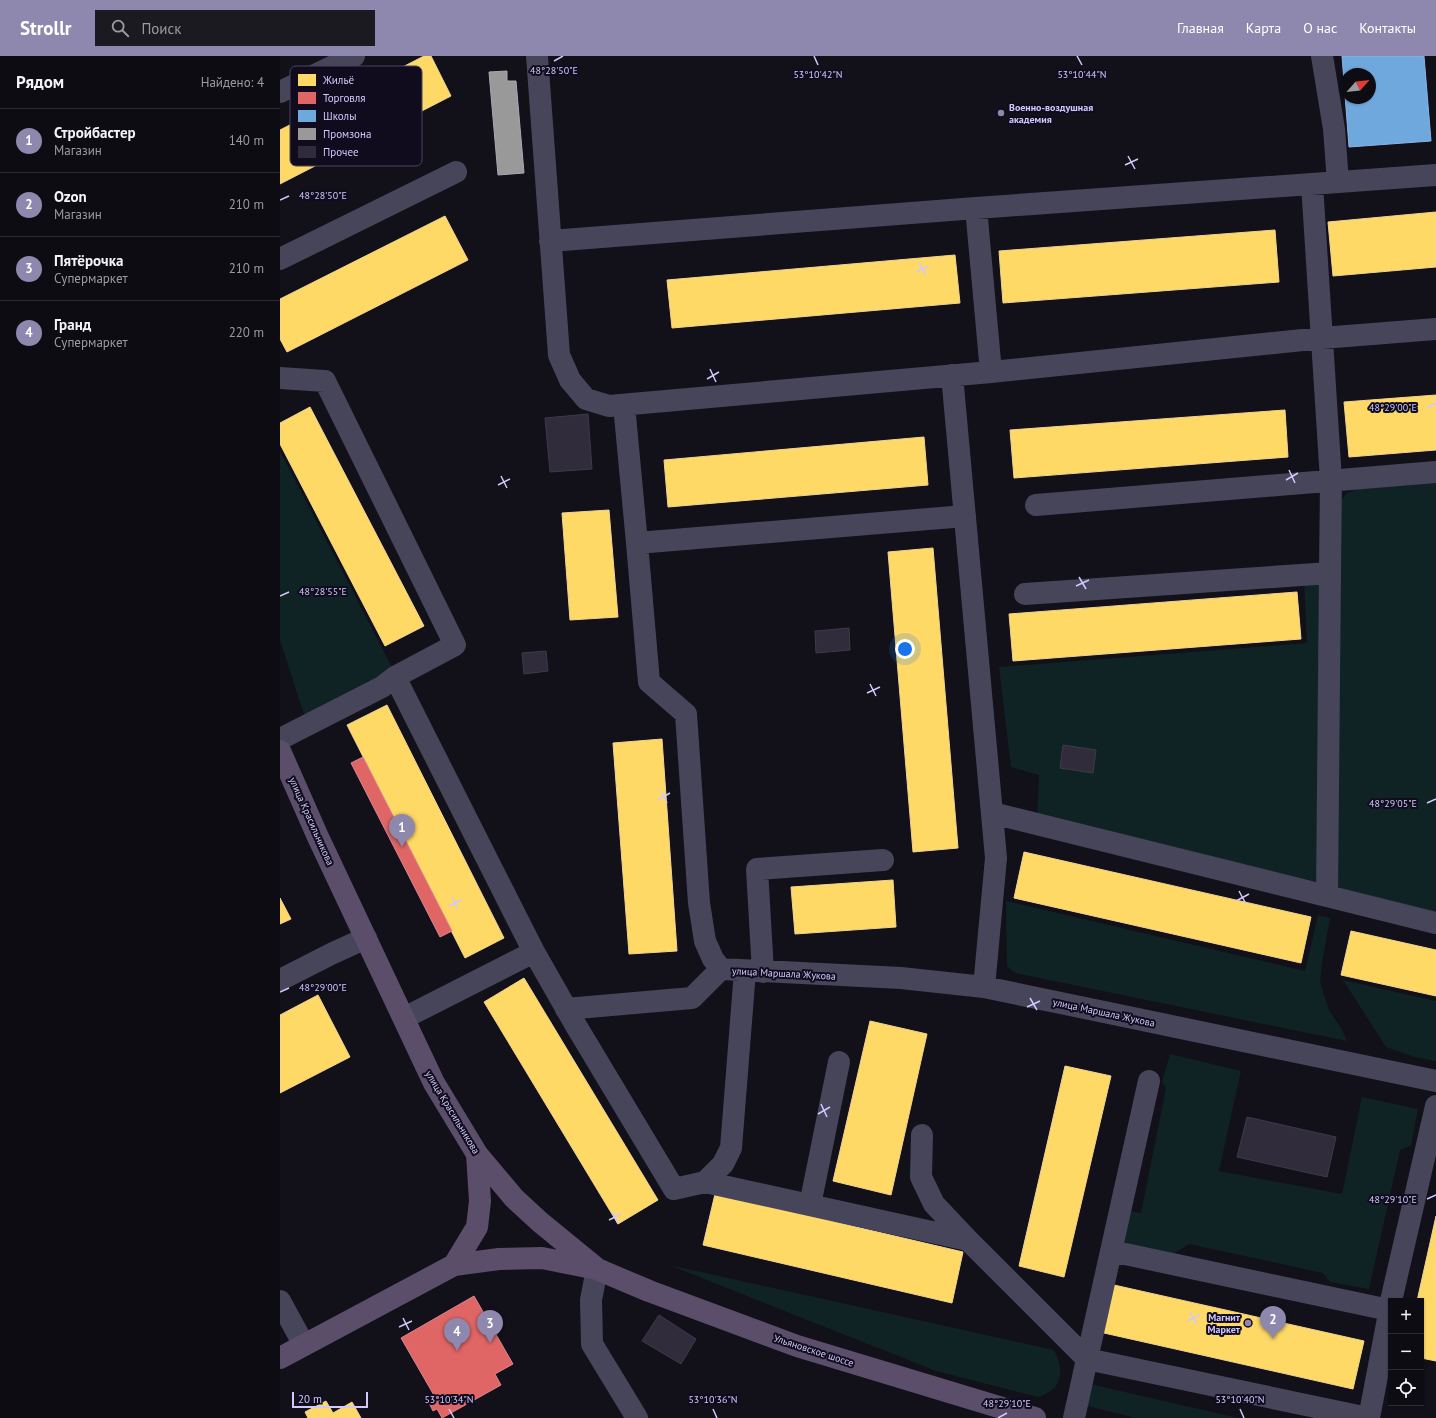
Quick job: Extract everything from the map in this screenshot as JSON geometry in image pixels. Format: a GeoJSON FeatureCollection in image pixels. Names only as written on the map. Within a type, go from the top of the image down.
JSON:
{"type":"FeatureCollection","features":[{"type":"Feature","properties":{"kind":"main road","name":"улица Красильникова"},"geometry":{"type":"LineString","coordinates":[[280,751],[434,1083],[478,1154],[514,1198],[540,1222],[597,1269]]}},
{"type":"Feature","properties":{"kind":"main road"},"geometry":{"type":"LineString","coordinates":[[454,1265],[477,1227],[480,1201],[478,1154]]}},
{"type":"Feature","properties":{"kind":"main road"},"geometry":{"type":"LineString","coordinates":[[280,1358],[454,1265],[499,1258],[542,1258],[597,1269]]}},
{"type":"Feature","properties":{"kind":"main road","name":"Ульяновское шоссе"},"geometry":{"type":"LineString","coordinates":[[597,1269],[649,1291],[797,1346],[1035,1418]]}},
{"type":"Feature","properties":{"kind":"street"},"geometry":{"type":"LineString","coordinates":[[333,66],[354,56]]}},
{"type":"Feature","properties":{"kind":"street"},"geometry":{"type":"LineString","coordinates":[[537,56],[559,355],[570,380],[586,399],[609,406],[991,372],[1322,338],[1436,329]]}},
{"type":"Feature","properties":{"kind":"street"},"geometry":{"type":"LineString","coordinates":[[1322,56],[1334,129],[1338,182]]}},
{"type":"Feature","properties":{"kind":"street"},"geometry":{"type":"LineString","coordinates":[[280,92],[290,87]]}},
{"type":"Feature","properties":{"kind":"street"},"geometry":{"type":"LineString","coordinates":[[280,259],[456,172]]}},
{"type":"Feature","properties":{"kind":"street"},"geometry":{"type":"LineString","coordinates":[[550,241],[976,208],[1436,175]]}},
{"type":"Feature","properties":{"kind":"street"},"geometry":{"type":"LineString","coordinates":[[1312,184],[1331,480],[1327,896]]}},
{"type":"Feature","properties":{"kind":"street"},"geometry":{"type":"LineString","coordinates":[[976,208],[991,372]]}},
{"type":"Feature","properties":{"kind":"street"},"geometry":{"type":"LineString","coordinates":[[952,375],[996,858],[984,987]]}},
{"type":"Feature","properties":{"kind":"street"},"geometry":{"type":"LineString","coordinates":[[280,378],[325,381],[455,645],[395,677],[382,687],[280,740]]}},
{"type":"Feature","properties":{"kind":"street"},"geometry":{"type":"LineString","coordinates":[[566,1009],[692,998],[721,970],[713,959],[705,941],[700,903],[686,714],[649,682],[638,543],[624,405]]}},
{"type":"Feature","properties":{"kind":"street"},"geometry":{"type":"LineString","coordinates":[[1036,505],[1436,472]]}},
{"type":"Feature","properties":{"kind":"street"},"geometry":{"type":"LineString","coordinates":[[638,543],[964,516]]}},
{"type":"Feature","properties":{"kind":"street"},"geometry":{"type":"LineString","coordinates":[[1024,594],[1330,572]]}},
{"type":"Feature","properties":{"kind":"street"},"geometry":{"type":"LineString","coordinates":[[395,677],[534,952],[566,1009],[674,1189],[704,1182],[968,1240]]}},
{"type":"Feature","properties":{"kind":"street"},"geometry":{"type":"LineString","coordinates":[[992,813],[1436,923]]}},
{"type":"Feature","properties":{"kind":"street"},"geometry":{"type":"LineString","coordinates":[[704,1182],[723,1164],[731,1148],[754,972],[756,869],[883,860]]}},
{"type":"Feature","properties":{"kind":"street"},"geometry":{"type":"LineString","coordinates":[[280,980],[366,938]]}},
{"type":"Feature","properties":{"kind":"street"},"geometry":{"type":"LineString","coordinates":[[404,1018],[534,952]]}},
{"type":"Feature","properties":{"kind":"street","name":"улица Маршала Жукова"},"geometry":{"type":"LineString","coordinates":[[721,970],[900,978],[984,987],[1436,1082]]}},
{"type":"Feature","properties":{"kind":"street"},"geometry":{"type":"LineString","coordinates":[[810,1205],[839,1062]]}},
{"type":"Feature","properties":{"kind":"street"},"geometry":{"type":"LineString","coordinates":[[1074,1418],[1149,1081]]}},
{"type":"Feature","properties":{"kind":"street"},"geometry":{"type":"LineString","coordinates":[[1393,1298],[1436,1106]]}},
{"type":"Feature","properties":{"kind":"street"},"geometry":{"type":"LineString","coordinates":[[922,1135],[921,1177],[934,1204],[1087,1359],[1369,1418],[1388,1320]]}},
{"type":"Feature","properties":{"kind":"street"},"geometry":{"type":"LineString","coordinates":[[1111,1250],[1388,1304]]}},
{"type":"Feature","properties":{"kind":"street"},"geometry":{"type":"LineString","coordinates":[[597,1269],[591,1300],[592,1344],[637,1418]]}},
{"type":"Feature","properties":{"kind":"street"},"geometry":{"type":"LineString","coordinates":[[280,1300],[304,1345]]}},
{"type":"Feature","properties":{"kind":"green space"},"geometry":{"type":"Polygon","coordinates":[[[280,451],[394,671],[306,721],[280,640],[280,451]]]}},
{"type":"Feature","properties":{"kind":"green space"},"geometry":{"type":"Polygon","coordinates":[[[1436,480],[1436,912],[1334,888],[1335,508],[1346,494],[1362,486],[1436,480]]]}},
{"type":"Feature","properties":{"kind":"green space"},"geometry":{"type":"Polygon","coordinates":[[[1325,580],[1323,883],[1037,817],[1039,775],[1011,767],[999,667],[1307,643],[1304,581],[1325,580]]]}},
{"type":"Feature","properties":{"kind":"green space"},"geometry":{"type":"Polygon","coordinates":[[[1006,901],[1305,971],[1318,915],[1330,918],[1320,982],[1329,1010],[1341,1028],[1347,1041],[1015,973],[1007,966],[1006,901]]]}},
{"type":"Feature","properties":{"kind":"green space"},"geometry":{"type":"Polygon","coordinates":[[[1343,980],[1436,1001],[1436,1061],[1414,1057],[1386,1047],[1343,980]]]}},
{"type":"Feature","properties":{"kind":"green space"},"geometry":{"type":"Polygon","coordinates":[[[1170,1054],[1241,1071],[1219,1171],[1342,1194],[1362,1097],[1418,1109],[1411,1146],[1400,1150],[1369,1289],[1330,1282],[1323,1273],[1189,1244],[1173,1254],[1121,1243],[1125,1210],[1141,1213],[1166,1088],[1162,1082],[1170,1054]]]}},
{"type":"Feature","properties":{"kind":"green space"},"geometry":{"type":"Polygon","coordinates":[[[669,1265],[1054,1350],[1060,1365],[1060,1378],[1053,1389],[1038,1397],[936,1371],[669,1265]]]}},
{"type":"Feature","properties":{"kind":"green space"},"geometry":{"type":"Polygon","coordinates":[[[1090,1384],[1238,1418],[1136,1418],[1087,1406],[1090,1384]]]}},
{"type":"Feature","properties":{"kind":"building: Жильё"},"geometry":{"type":"Polygon","coordinates":[[[424,56],[431,56],[451,96],[422,111],[422,66],[405,66],[424,56]]]}},
{"type":"Feature","properties":{"kind":"building: Жильё"},"geometry":{"type":"Polygon","coordinates":[[[290,125],[290,166],[315,166],[280,184],[280,130],[290,125]]]}},
{"type":"Feature","properties":{"kind":"building: Жильё"},"geometry":{"type":"Polygon","coordinates":[[[1436,212],[1436,267],[1333,276],[1328,222],[1436,212]]]}},
{"type":"Feature","properties":{"kind":"building: Жильё"},"geometry":{"type":"Polygon","coordinates":[[[445,216],[468,260],[287,352],[280,339],[280,299],[445,216]]]}},
{"type":"Feature","properties":{"kind":"building: Жильё"},"geometry":{"type":"Polygon","coordinates":[[[1275,230],[1279,282],[1003,303],[999,251],[1275,230]]]}},
{"type":"Feature","properties":{"kind":"building: Жильё"},"geometry":{"type":"Polygon","coordinates":[[[955,255],[960,303],[672,328],[667,280],[955,255]]]}},
{"type":"Feature","properties":{"kind":"building: Жильё"},"geometry":{"type":"Polygon","coordinates":[[[1436,395],[1436,450],[1349,457],[1344,402],[1436,395]]]}},
{"type":"Feature","properties":{"kind":"building: Жильё"},"geometry":{"type":"Polygon","coordinates":[[[310,407],[424,626],[385,646],[280,444],[280,423],[310,407]]]}},
{"type":"Feature","properties":{"kind":"building: Жильё"},"geometry":{"type":"Polygon","coordinates":[[[1285,410],[1288,457],[1014,478],[1010,430],[1285,410]]]}},
{"type":"Feature","properties":{"kind":"building: Жильё"},"geometry":{"type":"Polygon","coordinates":[[[924,437],[928,485],[668,507],[664,460],[924,437]]]}},
{"type":"Feature","properties":{"kind":"building: Жильё"},"geometry":{"type":"Polygon","coordinates":[[[609,510],[618,617],[570,620],[562,513],[609,510]]]}},
{"type":"Feature","properties":{"kind":"building: Жильё"},"geometry":{"type":"Polygon","coordinates":[[[933,548],[958,848],[913,852],[888,552],[933,548]]]}},
{"type":"Feature","properties":{"kind":"building: Жильё"},"geometry":{"type":"Polygon","coordinates":[[[1297,592],[1301,639],[1013,661],[1009,614],[1297,592]]]}},
{"type":"Feature","properties":{"kind":"building: Жильё"},"geometry":{"type":"Polygon","coordinates":[[[387,705],[504,938],[465,958],[347,725],[387,705]]]}},
{"type":"Feature","properties":{"kind":"building: Жильё"},"geometry":{"type":"Polygon","coordinates":[[[662,739],[677,951],[629,954],[613,743],[662,739]]]}},
{"type":"Feature","properties":{"kind":"building: Жильё"},"geometry":{"type":"Polygon","coordinates":[[[1024,852],[1311,917],[1301,963],[1014,898],[1024,852]]]}},
{"type":"Feature","properties":{"kind":"building: Жильё"},"geometry":{"type":"Polygon","coordinates":[[[893,880],[896,927],[795,934],[791,887],[893,880]]]}},
{"type":"Feature","properties":{"kind":"building: Жильё"},"geometry":{"type":"Polygon","coordinates":[[[280,898],[291,919],[280,924],[280,898]]]}},
{"type":"Feature","properties":{"kind":"building: Жильё"},"geometry":{"type":"Polygon","coordinates":[[[1351,931],[1436,950],[1436,996],[1341,975],[1351,931]]]}},
{"type":"Feature","properties":{"kind":"building: Жильё"},"geometry":{"type":"Polygon","coordinates":[[[524,978],[658,1200],[618,1224],[484,1002],[524,978]]]}},
{"type":"Feature","properties":{"kind":"building: Жильё"},"geometry":{"type":"Polygon","coordinates":[[[318,995],[350,1057],[280,1093],[280,1015],[318,995]]]}},
{"type":"Feature","properties":{"kind":"building: Жильё"},"geometry":{"type":"Polygon","coordinates":[[[870,1021],[927,1034],[891,1195],[833,1181],[870,1021]]]}},
{"type":"Feature","properties":{"kind":"building: Жильё"},"geometry":{"type":"Polygon","coordinates":[[[1065,1066],[1111,1076],[1064,1277],[1019,1266],[1065,1066]]]}},
{"type":"Feature","properties":{"kind":"building: Жильё"},"geometry":{"type":"Polygon","coordinates":[[[715,1194],[963,1252],[952,1303],[703,1245],[715,1194]]]}},
{"type":"Feature","properties":{"kind":"building: Жильё"},"geometry":{"type":"Polygon","coordinates":[[[1436,1216],[1436,1361],[1424,1359],[1424,1298],[1418,1298],[1436,1216]]]}},
{"type":"Feature","properties":{"kind":"building: Жильё"},"geometry":{"type":"Polygon","coordinates":[[[1114,1285],[1364,1341],[1353,1389],[1104,1333],[1114,1285]]]}},
{"type":"Feature","properties":{"kind":"building: Жильё"},"geometry":{"type":"Polygon","coordinates":[[[326,1401],[333,1413],[352,1402],[361,1418],[308,1418],[305,1412],[326,1401]]]}},
{"type":"Feature","properties":{"kind":"building: Торговля"},"geometry":{"type":"Polygon","coordinates":[[[363,757],[452,931],[440,937],[351,763],[363,757]]]}},
{"type":"Feature","properties":{"kind":"building: Торговля"},"geometry":{"type":"Polygon","coordinates":[[[474,1296],[513,1364],[495,1374],[501,1385],[442,1418],[437,1409],[433,1411],[428,1401],[435,1397],[401,1338],[474,1296]]]}},
{"type":"Feature","properties":{"kind":"building: Школы"},"geometry":{"type":"Polygon","coordinates":[[[1342,56],[1424,56],[1431,141],[1349,147],[1346,104],[1376,104],[1376,68],[1343,68],[1342,56]]]}},
{"type":"Feature","properties":{"kind":"building: Промзона"},"geometry":{"type":"Polygon","coordinates":[[[507,71],[507,81],[516,81],[524,173],[498,175],[489,72],[507,71]]]}},
{"type":"Feature","properties":{"kind":"building: Прочее"},"geometry":{"type":"Polygon","coordinates":[[[588,414],[592,469],[550,472],[545,418],[588,414]]]}},
{"type":"Feature","properties":{"kind":"building: Прочее"},"geometry":{"type":"Polygon","coordinates":[[[849,628],[850,650],[816,653],[815,631],[849,628]]]}},
{"type":"Feature","properties":{"kind":"building: Прочее"},"geometry":{"type":"Polygon","coordinates":[[[546,651],[548,671],[524,674],[522,653],[546,651]]]}},
{"type":"Feature","properties":{"kind":"building: Прочее"},"geometry":{"type":"Polygon","coordinates":[[[1063,745],[1096,750],[1093,773],[1060,768],[1063,745]]]}},
{"type":"Feature","properties":{"kind":"building: Прочее"},"geometry":{"type":"Polygon","coordinates":[[[1247,1117],[1336,1137],[1327,1177],[1237,1157],[1247,1117]]]}},
{"type":"Feature","properties":{"kind":"building: Прочее"},"geometry":{"type":"Polygon","coordinates":[[[659,1315],[696,1339],[681,1364],[642,1341],[659,1315]]]}},
{"type":"Feature","properties":{"kind":"place","name":"Военно-воздушная академия"},"geometry":{"type":"Point","coordinates":[1001,113]}},
{"type":"Feature","properties":{"kind":"place","name":"Стройбастер"},"geometry":{"type":"Point","coordinates":[402,847]}},
{"type":"Feature","properties":{"kind":"place","name":"Магнит Маркет"},"geometry":{"type":"Point","coordinates":[1248,1323]}},
{"type":"Feature","properties":{"kind":"place","name":"Ozon"},"geometry":{"type":"Point","coordinates":[1273,1339]}},
{"type":"Feature","properties":{"kind":"place","name":"Пятёрочка"},"geometry":{"type":"Point","coordinates":[490,1343]}},
{"type":"Feature","properties":{"kind":"place","name":"Гранд"},"geometry":{"type":"Point","coordinates":[457,1351]}}]}
